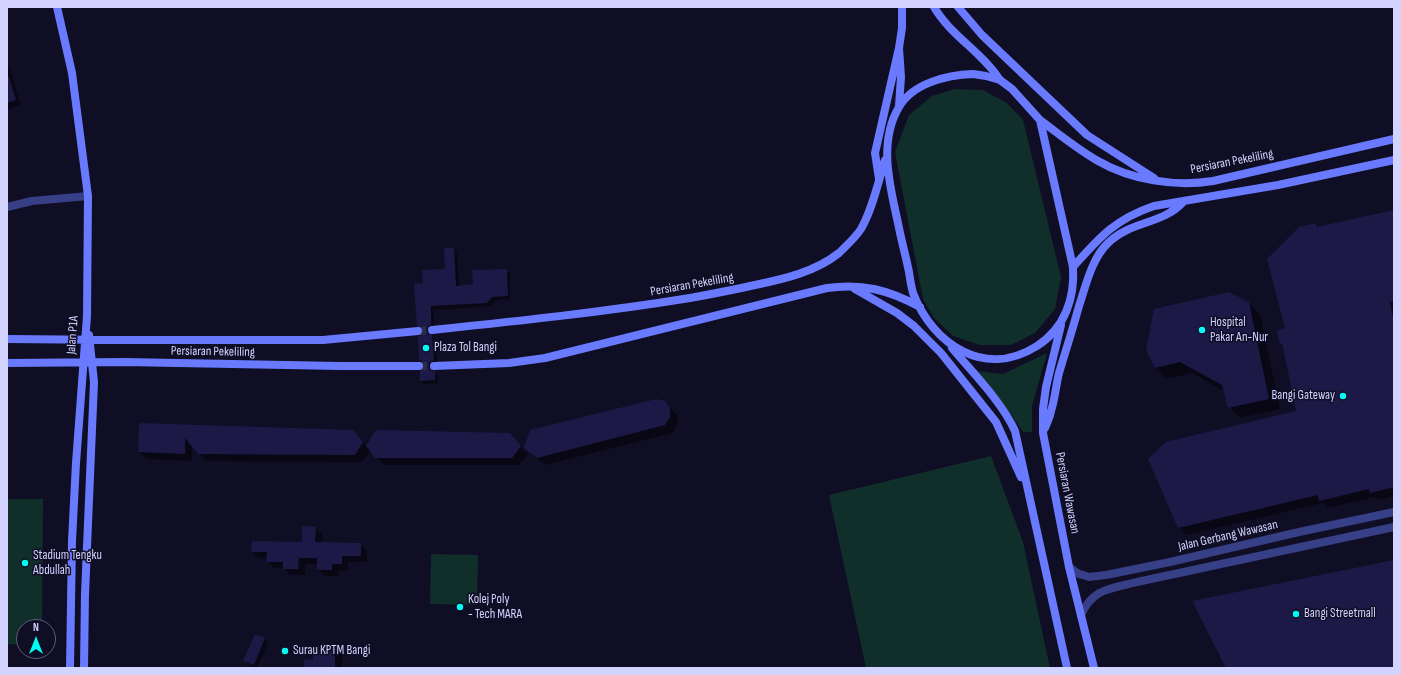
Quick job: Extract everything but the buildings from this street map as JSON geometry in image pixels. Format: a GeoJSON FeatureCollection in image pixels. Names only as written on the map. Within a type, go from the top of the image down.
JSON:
{"type":"FeatureCollection","features":[{"type":"Feature","properties":{"kind":"main road","name":"Jalan P1A"},"geometry":{"type":"LineString","coordinates":[[57,7],[72,74],[88,196],[87,316],[72,541],[70,668]]}},
{"type":"Feature","properties":{"kind":"main road"},"geometry":{"type":"LineString","coordinates":[[879,180],[875,153],[899,48],[902,28],[902,7]]}},
{"type":"Feature","properties":{"kind":"main road"},"geometry":{"type":"LineString","coordinates":[[934,7],[948,26],[983,58],[1000,80]]}},
{"type":"Feature","properties":{"kind":"main road"},"geometry":{"type":"LineString","coordinates":[[958,7],[982,35],[1087,135],[1158,180]]}},
{"type":"Feature","properties":{"kind":"main road"},"geometry":{"type":"LineString","coordinates":[[899,48],[901,77],[899,106]]}},
{"type":"Feature","properties":{"kind":"main road"},"geometry":{"type":"LineString","coordinates":[[1000,80],[973,74],[956,75],[924,85],[910,94],[899,106],[893,119],[889,133],[887,155],[888,170],[913,292],[920,307],[934,329],[947,342],[1000,406],[1015,431],[1067,668]]}},
{"type":"Feature","properties":{"kind":"main road","name":"Persiaran Pekeliling"},"geometry":{"type":"LineString","coordinates":[[1000,80],[1012,89],[1040,120],[1099,162],[1121,172],[1158,180],[1185,183],[1213,181],[1394,139]]}},
{"type":"Feature","properties":{"kind":"main road"},"geometry":{"type":"LineString","coordinates":[[947,342],[960,351],[969,354],[981,357],[1003,358],[1031,350],[1036,347],[1052,333],[1062,321],[1067,311],[1072,292],[1072,267],[1040,120]]}},
{"type":"Feature","properties":{"kind":"main road","name":"Persiaran Pekeliling"},"geometry":{"type":"LineString","coordinates":[[432,330],[600,312],[718,293],[785,279],[807,271],[824,263],[839,253],[861,229],[868,215],[887,155]]}},
{"type":"Feature","properties":{"kind":"main road"},"geometry":{"type":"LineString","coordinates":[[1072,267],[1096,241],[1123,219],[1138,211],[1154,206],[1278,186],[1394,160]]}},
{"type":"Feature","properties":{"kind":"main road"},"geometry":{"type":"LineString","coordinates":[[1043,433],[1052,410],[1059,374],[1083,294],[1098,257],[1107,244],[1119,234],[1134,226],[1166,216],[1177,209],[1184,201]]}},
{"type":"Feature","properties":{"kind":"main road"},"geometry":{"type":"LineString","coordinates":[[434,366],[509,363],[545,358],[813,290],[842,286],[867,287],[880,290],[907,300],[920,307]]}},
{"type":"Feature","properties":{"kind":"main road"},"geometry":{"type":"LineString","coordinates":[[849,286],[864,292],[897,313],[914,326],[940,353],[996,422],[1027,488]]}},
{"type":"Feature","properties":{"kind":"main road"},"geometry":{"type":"LineString","coordinates":[[84,668],[85,594],[94,382],[87,316]]}},
{"type":"Feature","properties":{"kind":"main road","name":"Persiaran Wawasan"},"geometry":{"type":"LineString","coordinates":[[1062,321],[1046,387],[1043,409],[1043,433],[1069,567],[1094,668]]}},
{"type":"Feature","properties":{"kind":"main road","name":"Persiaran Pekeliling"},"geometry":{"type":"LineString","coordinates":[[7,339],[323,340],[418,331]]}},
{"type":"Feature","properties":{"kind":"main road","name":"Persiaran Pekeliling"},"geometry":{"type":"LineString","coordinates":[[7,363],[124,362],[419,366]]}},
{"type":"Feature","properties":{"kind":"street"},"geometry":{"type":"LineString","coordinates":[[7,207],[32,201],[88,196]]}},
{"type":"Feature","properties":{"kind":"street","name":"Jalan Gerbang Wawasan"},"geometry":{"type":"LineString","coordinates":[[1069,567],[1083,576],[1106,576],[1394,512]]}},
{"type":"Feature","properties":{"kind":"street","name":"Jalan Gerbang Wawasan"},"geometry":{"type":"LineString","coordinates":[[1081,616],[1088,601],[1094,595],[1136,582],[1394,527]]}},
{"type":"Feature","properties":{"kind":"green space"},"geometry":{"type":"Polygon","coordinates":[[[955,89],[983,90],[1007,103],[1023,120],[1061,277],[1055,309],[1035,333],[1011,345],[980,345],[953,336],[934,318],[923,299],[895,152],[909,115],[932,96],[955,89]]]}},
{"type":"Feature","properties":{"kind":"green space"},"geometry":{"type":"Polygon","coordinates":[[[1047,353],[1032,406],[1032,432],[1023,432],[1011,414],[969,370],[1003,374],[1047,353]]]}},
{"type":"Feature","properties":{"kind":"green space"},"geometry":{"type":"Polygon","coordinates":[[[991,456],[1023,542],[1050,668],[866,668],[829,495],[991,456]]]}},
{"type":"Feature","properties":{"kind":"green space","name":"Stadium Tengku Abdullah"},"geometry":{"type":"Polygon","coordinates":[[[7,499],[43,499],[42,619],[16,619],[16,645],[7,644],[7,499]]]}},
{"type":"Feature","properties":{"kind":"green space"},"geometry":{"type":"Polygon","coordinates":[[[431,554],[478,555],[477,605],[430,604],[431,554]]]}},
{"type":"Feature","properties":{"kind":"tunnel"},"geometry":{"type":"LineString","coordinates":[[418,331],[432,330]]}},
{"type":"Feature","properties":{"kind":"tunnel"},"geometry":{"type":"LineString","coordinates":[[419,366],[434,366]]}},
{"type":"Feature","properties":{"kind":"place","name":"Hospital Pakar An-Nur"},"geometry":{"type":"Point","coordinates":[1202,330]}},
{"type":"Feature","properties":{"kind":"place","name":"Plaza Tol Bangi"},"geometry":{"type":"Point","coordinates":[426,348]}},
{"type":"Feature","properties":{"kind":"place","name":"Bangi Gateway"},"geometry":{"type":"Point","coordinates":[1343,396]}},
{"type":"Feature","properties":{"kind":"place","name":"Stadium Tengku Abdullah"},"geometry":{"type":"Point","coordinates":[25,563]}},
{"type":"Feature","properties":{"kind":"place","name":"Kolej Poly - Tech MARA"},"geometry":{"type":"Point","coordinates":[460,607]}},
{"type":"Feature","properties":{"kind":"place","name":"Bangi Streetmall"},"geometry":{"type":"Point","coordinates":[1296,614]}},
{"type":"Feature","properties":{"kind":"place","name":"Surau KPTM Bangi"},"geometry":{"type":"Point","coordinates":[285,651]}}]}
